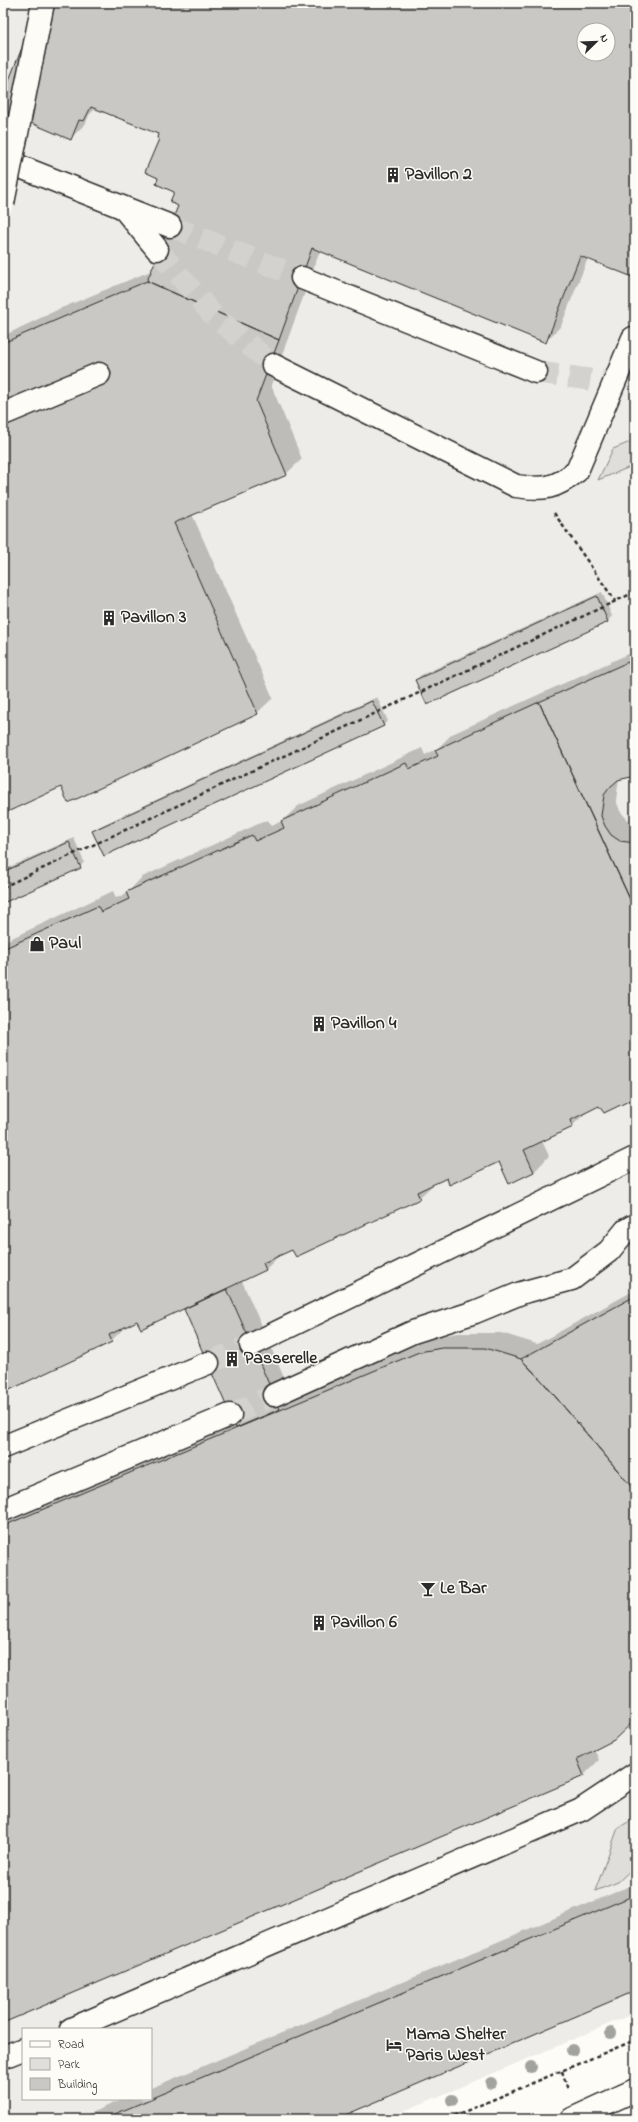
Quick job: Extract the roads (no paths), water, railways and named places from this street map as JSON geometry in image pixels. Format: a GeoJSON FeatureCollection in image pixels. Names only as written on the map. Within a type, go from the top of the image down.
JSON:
{"type":"FeatureCollection","features":[{"type":"Feature","properties":{"kind":"main road"},"geometry":{"type":"LineString","coordinates":[[3,203],[43,3]]}},
{"type":"Feature","properties":{"kind":"main road"},"geometry":{"type":"LineString","coordinates":[[3,160],[170,226]]}},
{"type":"Feature","properties":{"kind":"main road"},"geometry":{"type":"LineString","coordinates":[[122,207],[157,249]]}},
{"type":"Feature","properties":{"kind":"main road"},"geometry":{"type":"LineString","coordinates":[[302,278],[536,372]]}},
{"type":"Feature","properties":{"kind":"main road"},"geometry":{"type":"LineString","coordinates":[[273,365],[516,486],[538,489],[562,483],[577,471],[633,338]]}},
{"type":"Feature","properties":{"kind":"main road"},"geometry":{"type":"LineString","coordinates":[[3,414],[99,374]]}},
{"type":"Feature","properties":{"kind":"main road"},"geometry":{"type":"LineString","coordinates":[[251,1345],[635,1158]]}},
{"type":"Feature","properties":{"kind":"main road"},"geometry":{"type":"LineString","coordinates":[[274,1395],[413,1332],[475,1312],[521,1293],[572,1279],[609,1251],[626,1230],[635,1225]]}},
{"type":"Feature","properties":{"kind":"main road"},"geometry":{"type":"LineString","coordinates":[[3,1447],[208,1363]]}},
{"type":"Feature","properties":{"kind":"main road"},"geometry":{"type":"LineString","coordinates":[[3,1510],[230,1415]]}},
{"type":"Feature","properties":{"kind":"main road"},"geometry":{"type":"LineString","coordinates":[[73,2028],[581,1810],[635,1774]]}},
{"type":"Feature","properties":{"kind":"main road"},"geometry":{"type":"LineString","coordinates":[[3,2057],[22,2049]]}},
{"type":"Feature","properties":{"kind":"main road"},"geometry":{"type":"LineString","coordinates":[[575,2118],[635,2090]]}},
{"type":"Feature","properties":{"kind":"tunnel"},"geometry":{"type":"LineString","coordinates":[[170,226],[302,278]]}},
{"type":"Feature","properties":{"kind":"tunnel"},"geometry":{"type":"LineString","coordinates":[[157,249],[211,313],[273,365]]}},
{"type":"Feature","properties":{"kind":"tunnel"},"geometry":{"type":"LineString","coordinates":[[536,372],[635,386]]}},
{"type":"Feature","properties":{"kind":"tunnel"},"geometry":{"type":"LineString","coordinates":[[208,1363],[251,1345]]}},
{"type":"Feature","properties":{"kind":"tunnel"},"geometry":{"type":"LineString","coordinates":[[230,1415],[274,1395]]}},
{"type":"Feature","properties":{"kind":"place","name":"Pavillon 2"},"geometry":{"type":"Point","coordinates":[393,175]}},
{"type":"Feature","properties":{"kind":"place","name":"Pavillon 3"},"geometry":{"type":"Point","coordinates":[109,618]}},
{"type":"Feature","properties":{"kind":"place","name":"Paul"},"geometry":{"type":"Point","coordinates":[37,944]}},
{"type":"Feature","properties":{"kind":"place","name":"Pavillon 4"},"geometry":{"type":"Point","coordinates":[319,1024]}},
{"type":"Feature","properties":{"kind":"place","name":"Passerelle"},"geometry":{"type":"Point","coordinates":[232,1359]}},
{"type":"Feature","properties":{"kind":"place","name":"Le Bar"},"geometry":{"type":"Point","coordinates":[428,1589]}},
{"type":"Feature","properties":{"kind":"place","name":"Pavillon 6"},"geometry":{"type":"Point","coordinates":[319,1623]}},
{"type":"Feature","properties":{"kind":"place","name":"Mama Shelter Paris West"},"geometry":{"type":"Point","coordinates":[394,2045]}}]}
